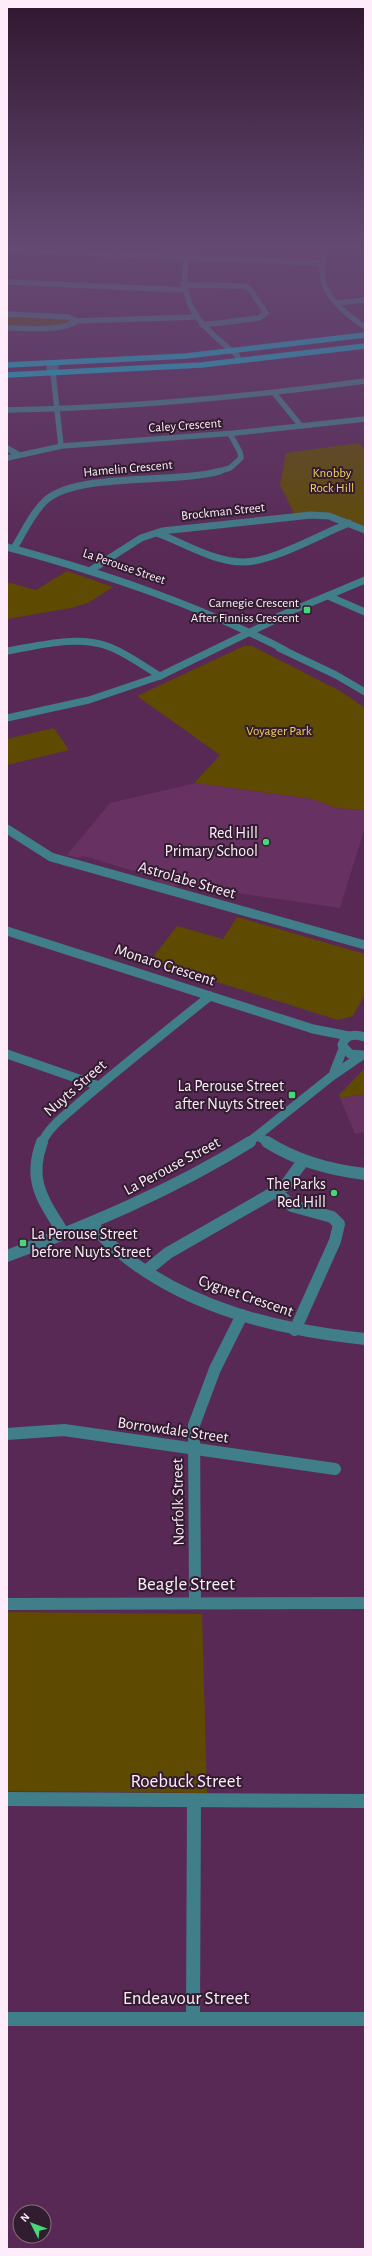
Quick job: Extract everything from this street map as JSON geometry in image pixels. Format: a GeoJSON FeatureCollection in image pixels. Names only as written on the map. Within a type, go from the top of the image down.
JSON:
{"type":"FeatureCollection","features":[{"type":"Feature","properties":{"kind":"main road"},"geometry":{"type":"LineString","coordinates":[[7,365],[144,360],[255,349]]}},
{"type":"Feature","properties":{"kind":"main road"},"geometry":{"type":"LineString","coordinates":[[7,375],[239,361],[335,349]]}},
{"type":"Feature","properties":{"kind":"street"},"geometry":{"type":"LineString","coordinates":[[228,349],[231,352],[230,356],[239,361]]}},
{"type":"Feature","properties":{"kind":"street"},"geometry":{"type":"LineString","coordinates":[[52,364],[56,367],[53,373],[60,446]]}},
{"type":"Feature","properties":{"kind":"street"},"geometry":{"type":"LineString","coordinates":[[7,410],[57,409],[274,393],[365,382]]}},
{"type":"Feature","properties":{"kind":"street"},"geometry":{"type":"LineString","coordinates":[[274,393],[301,426]]}},
{"type":"Feature","properties":{"kind":"street","name":"Caley Crescent"},"geometry":{"type":"LineString","coordinates":[[7,458],[60,446],[230,434],[365,419]]}},
{"type":"Feature","properties":{"kind":"street","name":"Hamelin Crescent"},"geometry":{"type":"LineString","coordinates":[[11,547],[45,502],[59,491],[94,484],[214,473],[234,468],[241,458],[240,452],[230,434]]}},
{"type":"Feature","properties":{"kind":"street"},"geometry":{"type":"LineString","coordinates":[[7,448],[18,455]]}},
{"type":"Feature","properties":{"kind":"street","name":"Brockman Street"},"geometry":{"type":"LineString","coordinates":[[91,570],[141,538],[155,532],[311,515],[329,516],[365,530]]}},
{"type":"Feature","properties":{"kind":"street"},"geometry":{"type":"LineString","coordinates":[[155,532],[225,558],[245,562],[262,558],[349,523]]}},
{"type":"Feature","properties":{"kind":"street","name":"La Perouse Street"},"geometry":{"type":"LineString","coordinates":[[11,547],[91,570],[173,599],[229,623],[285,650],[365,692]]}},
{"type":"Feature","properties":{"kind":"street"},"geometry":{"type":"LineString","coordinates":[[7,718],[89,700],[160,676],[247,632],[268,619],[283,616],[365,580]]}},
{"type":"Feature","properties":{"kind":"street"},"geometry":{"type":"LineString","coordinates":[[328,596],[365,612]]}},
{"type":"Feature","properties":{"kind":"street"},"geometry":{"type":"LineString","coordinates":[[7,651],[71,642],[99,643],[108,646],[160,676]]}},
{"type":"Feature","properties":{"kind":"street","name":"Astrolabe Street"},"geometry":{"type":"LineString","coordinates":[[7,829],[52,857],[365,945]]}},
{"type":"Feature","properties":{"kind":"street","name":"Monaro Crescent"},"geometry":{"type":"LineString","coordinates":[[7,931],[313,1028],[359,1034]]}},
{"type":"Feature","properties":{"kind":"street","name":"Nuyts Street"},"geometry":{"type":"LineString","coordinates":[[64,1234],[39,1193],[35,1172],[38,1153],[44,1137],[56,1124],[99,1086],[210,996]]}},
{"type":"Feature","properties":{"kind":"street","name":"Monaro Crescent"},"geometry":{"type":"LineString","coordinates":[[313,1028],[350,1054],[363,1055]]}},
{"type":"Feature","properties":{"kind":"street","name":"La Perouse Street"},"geometry":{"type":"LineString","coordinates":[[334,1072],[344,1040],[359,1034]]}},
{"type":"Feature","properties":{"kind":"street"},"geometry":{"type":"LineString","coordinates":[[7,1054],[99,1086]]}},
{"type":"Feature","properties":{"kind":"street","name":"La Perouse Street"},"geometry":{"type":"LineString","coordinates":[[7,1256],[92,1224],[166,1190],[218,1162],[258,1136],[302,1102],[334,1072],[363,1055]]}},
{"type":"Feature","properties":{"kind":"street"},"geometry":{"type":"LineString","coordinates":[[258,1136],[281,1151],[303,1161],[337,1170],[365,1174]]}},
{"type":"Feature","properties":{"kind":"street"},"geometry":{"type":"LineString","coordinates":[[146,1271],[168,1253],[288,1182],[303,1161]]}},
{"type":"Feature","properties":{"kind":"street"},"geometry":{"type":"LineString","coordinates":[[275,1191],[292,1206],[332,1217],[339,1224],[334,1241],[295,1330]]}},
{"type":"Feature","properties":{"kind":"street","name":"Cygnet Crescent"},"geometry":{"type":"LineString","coordinates":[[92,1224],[109,1243],[146,1271],[185,1292],[242,1315],[295,1330],[365,1339]]}},
{"type":"Feature","properties":{"kind":"street","name":"Norfolk Street"},"geometry":{"type":"LineString","coordinates":[[195,1603],[194,1425],[203,1397],[215,1369],[242,1315]]}},
{"type":"Feature","properties":{"kind":"street","name":"Borrowdale Street"},"geometry":{"type":"LineString","coordinates":[[7,1434],[29,1430],[64,1430],[335,1469]]}},
{"type":"Feature","properties":{"kind":"street","name":"Beagle Street"},"geometry":{"type":"LineString","coordinates":[[7,1604],[365,1603]]}},
{"type":"Feature","properties":{"kind":"street","name":"Roebuck Street"},"geometry":{"type":"LineString","coordinates":[[7,1799],[365,1800]]}},
{"type":"Feature","properties":{"kind":"street"},"geometry":{"type":"LineString","coordinates":[[193,2018],[194,1800]]}},
{"type":"Feature","properties":{"kind":"street","name":"Endeavour Street"},"geometry":{"type":"LineString","coordinates":[[7,2019],[365,2019]]}},
{"type":"Feature","properties":{"kind":"shaded area","name":"Red Hill Primary School"},"geometry":{"type":"Polygon","coordinates":[[[196,783],[313,799],[336,808],[365,810],[365,827],[340,908],[181,885],[174,887],[157,882],[157,878],[84,856],[78,858],[67,855],[110,803],[196,783]]]}},
{"type":"Feature","properties":{"kind":"shaded area"},"geometry":{"type":"Polygon","coordinates":[[[365,1094],[365,1132],[355,1134],[340,1098],[365,1094]]]}},
{"type":"Feature","properties":{"kind":"green space","name":"Knobby Rock Hill"},"geometry":{"type":"Polygon","coordinates":[[[358,443],[365,450],[365,526],[339,516],[294,513],[280,485],[286,453],[358,443]]]}},
{"type":"Feature","properties":{"kind":"green space"},"geometry":{"type":"Polygon","coordinates":[[[67,571],[113,587],[88,603],[71,608],[7,619],[7,582],[36,590],[67,571]]]}},
{"type":"Feature","properties":{"kind":"green space","name":"Voyager Park"},"geometry":{"type":"Polygon","coordinates":[[[244,646],[252,646],[342,692],[365,708],[365,810],[336,808],[313,799],[196,783],[196,781],[220,755],[137,696],[244,646]]]}},
{"type":"Feature","properties":{"kind":"green space"},"geometry":{"type":"Polygon","coordinates":[[[54,728],[69,750],[7,765],[7,739],[54,728]]]}},
{"type":"Feature","properties":{"kind":"green space"},"geometry":{"type":"Polygon","coordinates":[[[237,917],[365,954],[365,994],[353,1016],[338,1020],[150,961],[177,926],[223,939],[237,917]]]}},
{"type":"Feature","properties":{"kind":"green space"},"geometry":{"type":"Polygon","coordinates":[[[365,1068],[365,1094],[340,1098],[339,1095],[365,1068]]]}},
{"type":"Feature","properties":{"kind":"green space"},"geometry":{"type":"Polygon","coordinates":[[[7,1612],[202,1614],[207,1793],[7,1791],[7,1612]]]}},
{"type":"Feature","properties":{"kind":"place","name":"Carnegie Crescent After Finniss Crescent"},"geometry":{"type":"Point","coordinates":[307,610]}},
{"type":"Feature","properties":{"kind":"place","name":"Red Hill Primary School"},"geometry":{"type":"Point","coordinates":[266,842]}},
{"type":"Feature","properties":{"kind":"place","name":"La Perouse Street after Nuyts Street"},"geometry":{"type":"Point","coordinates":[292,1095]}},
{"type":"Feature","properties":{"kind":"place","name":"The Parks Red Hill"},"geometry":{"type":"Point","coordinates":[334,1193]}},
{"type":"Feature","properties":{"kind":"place","name":"La Perouse Street before Nuyts Street"},"geometry":{"type":"Point","coordinates":[23,1243]}}]}
